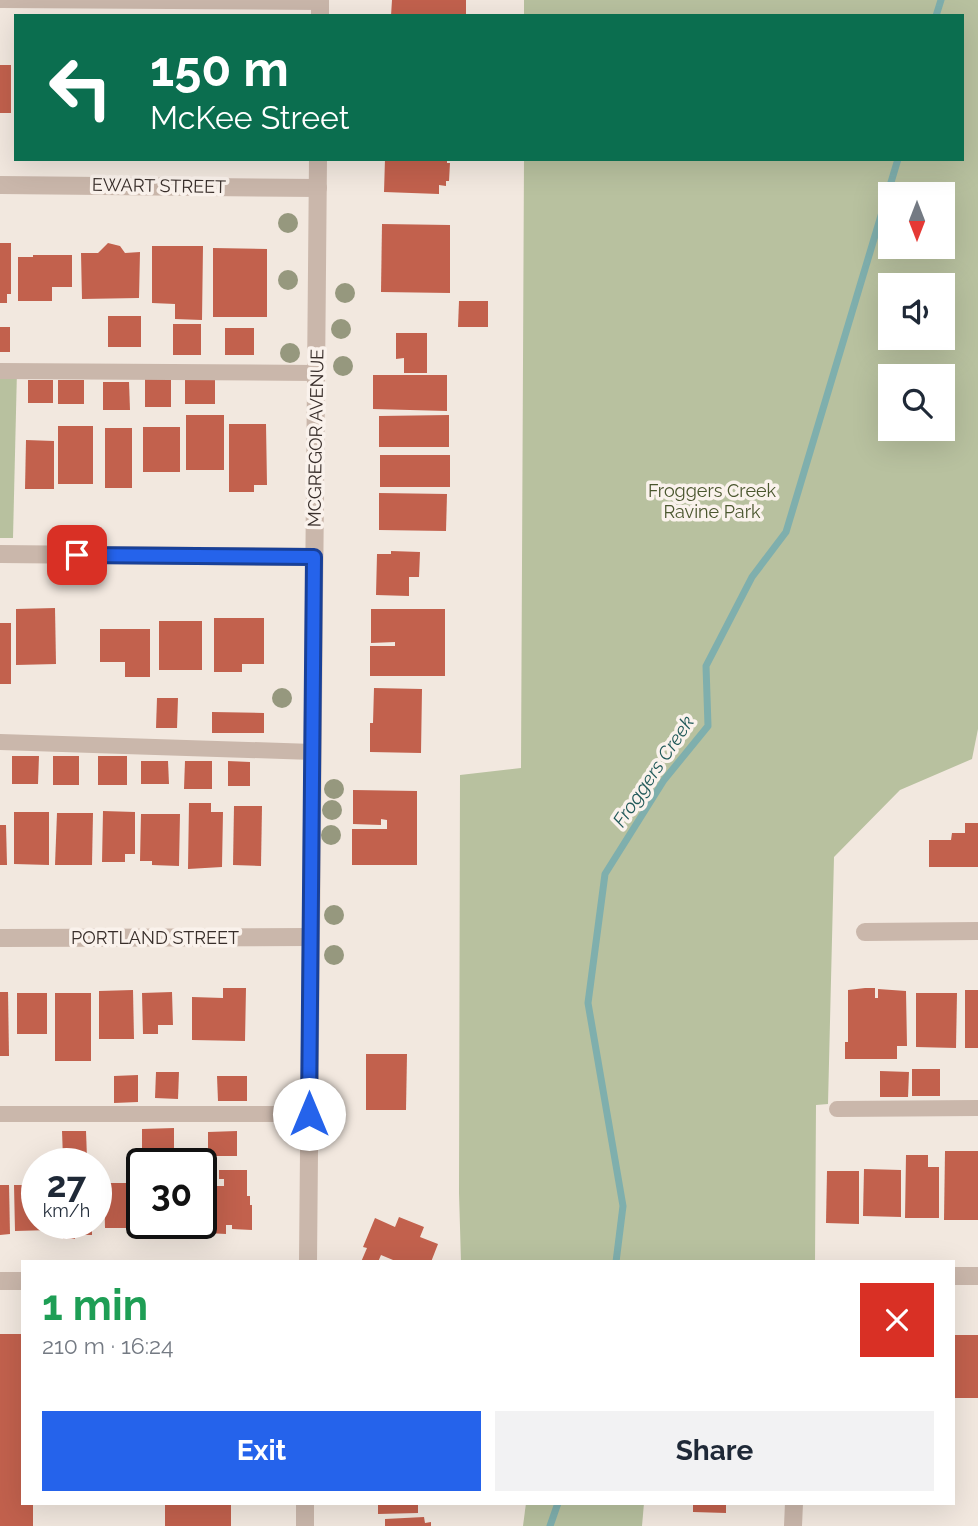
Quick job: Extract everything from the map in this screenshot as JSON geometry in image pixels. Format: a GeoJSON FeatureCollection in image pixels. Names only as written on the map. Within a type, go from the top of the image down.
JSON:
{"type":"FeatureCollection","features":[{"type":"Feature","properties":{"kind":"street","name":"MCGREGOR AVENUE"},"geometry":{"type":"LineString","coordinates":[[307,1260],[318,161]]}},
{"type":"Feature","properties":{"kind":"street","name":"EWART STREET"},"geometry":{"type":"LineString","coordinates":[[0,185],[318,188]]}},
{"type":"Feature","properties":{"kind":"street"},"geometry":{"type":"LineString","coordinates":[[0,554],[314,557]]}},
{"type":"Feature","properties":{"kind":"street"},"geometry":{"type":"LineString","coordinates":[[865,932],[978,931]]}},
{"type":"Feature","properties":{"kind":"street","name":"PORTLAND STREET"},"geometry":{"type":"LineString","coordinates":[[0,938],[310,937]]}},
{"type":"Feature","properties":{"kind":"street"},"geometry":{"type":"LineString","coordinates":[[955,1276],[978,1276]]}},
{"type":"Feature","properties":{"kind":"street"},"geometry":{"type":"LineString","coordinates":[[0,1281],[21,1281]]}},
{"type":"Feature","properties":{"kind":"street"},"geometry":{"type":"LineString","coordinates":[[305,1505],[305,1526]]}},
{"type":"Feature","properties":{"kind":"street"},"geometry":{"type":"LineString","coordinates":[[793,1526],[794,1505]]}},
{"type":"Feature","properties":{"kind":"lane"},"geometry":{"type":"LineString","coordinates":[[0,0],[320,6]]}},
{"type":"Feature","properties":{"kind":"lane"},"geometry":{"type":"LineString","coordinates":[[0,371],[316,373]]}},
{"type":"Feature","properties":{"kind":"lane"},"geometry":{"type":"LineString","coordinates":[[0,742],[313,751]]}},
{"type":"Feature","properties":{"kind":"lane"},"geometry":{"type":"LineString","coordinates":[[837,1109],[978,1108]]}},
{"type":"Feature","properties":{"kind":"lane"},"geometry":{"type":"LineString","coordinates":[[0,1114],[309,1114]]}},
{"type":"Feature","properties":{"kind":"green space","name":"Froggers Creek Ravine Park"},"geometry":{"type":"Polygon","coordinates":[[[524,0],[978,0],[978,729],[972,759],[900,790],[834,857],[828,1104],[816,1105],[815,1260],[461,1260],[460,775],[521,768],[524,161],[964,161],[964,14],[524,14],[524,0]]]}},
{"type":"Feature","properties":{"kind":"green space"},"geometry":{"type":"Polygon","coordinates":[[[17,370],[13,538],[0,538],[0,371],[17,370]]]}},
{"type":"Feature","properties":{"kind":"green space"},"geometry":{"type":"Polygon","coordinates":[[[526,1505],[644,1505],[642,1526],[523,1526],[526,1505]]]}},
{"type":"Feature","properties":{"kind":"building"},"geometry":{"type":"Polygon","coordinates":[[[392,0],[466,0],[466,14],[391,14],[392,0]]]}},
{"type":"Feature","properties":{"kind":"building"},"geometry":{"type":"Polygon","coordinates":[[[0,65],[11,65],[11,113],[0,113],[0,65]]]}},
{"type":"Feature","properties":{"kind":"building"},"geometry":{"type":"Polygon","coordinates":[[[385,161],[450,163],[449,181],[446,181],[446,186],[439,185],[439,194],[384,192],[385,161]]]}},
{"type":"Feature","properties":{"kind":"building"},"geometry":{"type":"Polygon","coordinates":[[[382,224],[450,225],[450,293],[381,292],[382,224]]]}},
{"type":"Feature","properties":{"kind":"building"},"geometry":{"type":"Polygon","coordinates":[[[0,243],[11,243],[11,294],[7,294],[7,303],[0,303],[0,243]]]}},
{"type":"Feature","properties":{"kind":"building"},"geometry":{"type":"Polygon","coordinates":[[[108,243],[120,246],[125,253],[140,252],[139,298],[82,299],[81,253],[98,253],[108,243]]]}},
{"type":"Feature","properties":{"kind":"building"},"geometry":{"type":"Polygon","coordinates":[[[152,246],[203,246],[202,320],[175,319],[175,304],[152,303],[152,246]]]}},
{"type":"Feature","properties":{"kind":"building"},"geometry":{"type":"Polygon","coordinates":[[[213,248],[267,249],[267,317],[213,317],[213,248]]]}},
{"type":"Feature","properties":{"kind":"building"},"geometry":{"type":"Polygon","coordinates":[[[72,255],[72,287],[52,287],[52,301],[18,301],[18,257],[72,255]]]}},
{"type":"Feature","properties":{"kind":"building"},"geometry":{"type":"Polygon","coordinates":[[[459,301],[488,301],[488,327],[458,327],[459,301]]]}},
{"type":"Feature","properties":{"kind":"building"},"geometry":{"type":"Polygon","coordinates":[[[108,316],[141,316],[141,347],[108,347],[108,316]]]}},
{"type":"Feature","properties":{"kind":"building"},"geometry":{"type":"Polygon","coordinates":[[[173,324],[201,324],[201,355],[173,355],[173,324]]]}},
{"type":"Feature","properties":{"kind":"building"},"geometry":{"type":"Polygon","coordinates":[[[0,327],[10,327],[10,352],[0,352],[0,327]]]}},
{"type":"Feature","properties":{"kind":"building"},"geometry":{"type":"Polygon","coordinates":[[[225,328],[254,328],[254,355],[225,355],[225,328]]]}},
{"type":"Feature","properties":{"kind":"building"},"geometry":{"type":"Polygon","coordinates":[[[396,333],[427,333],[427,373],[404,373],[404,358],[396,359],[396,333]]]}},
{"type":"Feature","properties":{"kind":"building"},"geometry":{"type":"Polygon","coordinates":[[[373,375],[447,375],[447,411],[373,409],[373,375]]]}},
{"type":"Feature","properties":{"kind":"building"},"geometry":{"type":"Polygon","coordinates":[[[145,378],[171,378],[171,407],[145,407],[145,378]]]}},
{"type":"Feature","properties":{"kind":"building"},"geometry":{"type":"Polygon","coordinates":[[[28,380],[53,380],[53,403],[28,403],[28,380]]]}},
{"type":"Feature","properties":{"kind":"building"},"geometry":{"type":"Polygon","coordinates":[[[58,380],[84,380],[84,404],[58,404],[58,380]]]}},
{"type":"Feature","properties":{"kind":"building"},"geometry":{"type":"Polygon","coordinates":[[[185,380],[215,380],[215,404],[185,404],[185,380]]]}},
{"type":"Feature","properties":{"kind":"building"},"geometry":{"type":"Polygon","coordinates":[[[103,382],[129,382],[130,410],[103,410],[103,382]]]}},
{"type":"Feature","properties":{"kind":"building"},"geometry":{"type":"Polygon","coordinates":[[[186,415],[224,415],[224,470],[186,470],[186,415]]]}},
{"type":"Feature","properties":{"kind":"building"},"geometry":{"type":"Polygon","coordinates":[[[449,415],[449,447],[379,447],[379,416],[449,415]]]}},
{"type":"Feature","properties":{"kind":"building"},"geometry":{"type":"Polygon","coordinates":[[[229,424],[266,424],[267,485],[254,485],[254,492],[229,492],[229,424]]]}},
{"type":"Feature","properties":{"kind":"building"},"geometry":{"type":"Polygon","coordinates":[[[58,426],[93,426],[93,484],[58,484],[58,426]]]}},
{"type":"Feature","properties":{"kind":"building"},"geometry":{"type":"Polygon","coordinates":[[[143,427],[180,427],[180,472],[143,472],[143,427]]]}},
{"type":"Feature","properties":{"kind":"building"},"geometry":{"type":"Polygon","coordinates":[[[105,428],[132,428],[132,488],[105,488],[105,428]]]}},
{"type":"Feature","properties":{"kind":"building"},"geometry":{"type":"Polygon","coordinates":[[[26,440],[54,441],[54,489],[25,489],[26,440]]]}},
{"type":"Feature","properties":{"kind":"building"},"geometry":{"type":"Polygon","coordinates":[[[380,455],[450,455],[450,487],[380,487],[380,455]]]}},
{"type":"Feature","properties":{"kind":"building"},"geometry":{"type":"Polygon","coordinates":[[[379,493],[447,494],[446,531],[379,530],[379,493]]]}},
{"type":"Feature","properties":{"kind":"building"},"geometry":{"type":"Polygon","coordinates":[[[391,551],[420,552],[419,577],[409,577],[409,596],[376,595],[377,554],[391,554],[391,551]]]}},
{"type":"Feature","properties":{"kind":"building"},"geometry":{"type":"Polygon","coordinates":[[[55,608],[56,664],[16,665],[16,609],[55,608]]]}},
{"type":"Feature","properties":{"kind":"building"},"geometry":{"type":"Polygon","coordinates":[[[371,609],[445,609],[445,676],[370,676],[370,646],[395,646],[395,642],[371,643],[371,609]]]}},
{"type":"Feature","properties":{"kind":"building"},"geometry":{"type":"Polygon","coordinates":[[[214,618],[264,618],[264,664],[242,664],[242,672],[214,672],[214,618]]]}},
{"type":"Feature","properties":{"kind":"building"},"geometry":{"type":"Polygon","coordinates":[[[159,621],[202,621],[202,670],[159,670],[159,621]]]}},
{"type":"Feature","properties":{"kind":"building"},"geometry":{"type":"Polygon","coordinates":[[[0,623],[11,623],[11,684],[0,684],[0,623]]]}},
{"type":"Feature","properties":{"kind":"building"},"geometry":{"type":"Polygon","coordinates":[[[100,629],[150,629],[150,677],[125,677],[125,662],[100,662],[100,629]]]}},
{"type":"Feature","properties":{"kind":"building"},"geometry":{"type":"Polygon","coordinates":[[[374,688],[422,689],[421,753],[370,752],[374,688]]]}},
{"type":"Feature","properties":{"kind":"building"},"geometry":{"type":"Polygon","coordinates":[[[157,698],[178,698],[177,728],[156,728],[157,698]]]}},
{"type":"Feature","properties":{"kind":"building"},"geometry":{"type":"Polygon","coordinates":[[[212,712],[264,713],[264,733],[212,733],[212,712]]]}},
{"type":"Feature","properties":{"kind":"building"},"geometry":{"type":"Polygon","coordinates":[[[12,756],[39,756],[38,784],[12,784],[12,756]]]}},
{"type":"Feature","properties":{"kind":"building"},"geometry":{"type":"Polygon","coordinates":[[[53,756],[79,756],[79,785],[53,785],[53,756]]]}},
{"type":"Feature","properties":{"kind":"building"},"geometry":{"type":"Polygon","coordinates":[[[98,756],[127,756],[127,785],[98,785],[98,756]]]}},
{"type":"Feature","properties":{"kind":"building"},"geometry":{"type":"Polygon","coordinates":[[[141,761],[168,761],[169,784],[141,784],[141,761]]]}},
{"type":"Feature","properties":{"kind":"building"},"geometry":{"type":"Polygon","coordinates":[[[185,761],[212,761],[212,789],[184,789],[185,761]]]}},
{"type":"Feature","properties":{"kind":"building"},"geometry":{"type":"Polygon","coordinates":[[[228,761],[250,762],[250,786],[228,786],[228,761]]]}},
{"type":"Feature","properties":{"kind":"building"},"geometry":{"type":"Polygon","coordinates":[[[353,790],[417,791],[417,865],[352,865],[352,829],[387,829],[387,820],[381,819],[381,825],[353,824],[353,790]]]}},
{"type":"Feature","properties":{"kind":"building"},"geometry":{"type":"Polygon","coordinates":[[[189,803],[211,803],[211,812],[223,812],[222,867],[188,869],[189,803]]]}},
{"type":"Feature","properties":{"kind":"building"},"geometry":{"type":"Polygon","coordinates":[[[234,806],[262,806],[261,866],[233,865],[234,806]]]}},
{"type":"Feature","properties":{"kind":"building"},"geometry":{"type":"Polygon","coordinates":[[[103,811],[135,812],[135,854],[125,854],[125,862],[102,862],[103,811]]]}},
{"type":"Feature","properties":{"kind":"building"},"geometry":{"type":"Polygon","coordinates":[[[14,812],[49,812],[49,865],[14,864],[14,812]]]}},
{"type":"Feature","properties":{"kind":"building"},"geometry":{"type":"Polygon","coordinates":[[[57,813],[93,813],[92,865],[55,865],[57,813]]]}},
{"type":"Feature","properties":{"kind":"building"},"geometry":{"type":"Polygon","coordinates":[[[141,814],[180,814],[179,866],[152,865],[152,861],[140,861],[141,814]]]}},
{"type":"Feature","properties":{"kind":"building"},"geometry":{"type":"Polygon","coordinates":[[[965,823],[978,823],[978,867],[929,867],[929,840],[951,840],[952,833],[965,833],[965,823]]]}},
{"type":"Feature","properties":{"kind":"building"},"geometry":{"type":"Polygon","coordinates":[[[0,825],[6,825],[7,865],[0,865],[0,825]]]}},
{"type":"Feature","properties":{"kind":"building"},"geometry":{"type":"Polygon","coordinates":[[[223,988],[246,988],[245,1041],[192,1040],[192,997],[223,998],[223,988]]]}},
{"type":"Feature","properties":{"kind":"building"},"geometry":{"type":"Polygon","coordinates":[[[875,988],[875,998],[878,998],[878,989],[906,991],[907,1046],[897,1046],[897,1059],[845,1059],[845,1042],[848,1042],[848,990],[875,988]]]}},
{"type":"Feature","properties":{"kind":"building"},"geometry":{"type":"Polygon","coordinates":[[[133,990],[134,1039],[99,1039],[99,991],[133,990]]]}},
{"type":"Feature","properties":{"kind":"building"},"geometry":{"type":"Polygon","coordinates":[[[965,990],[978,990],[978,1048],[965,1048],[965,990]]]}},
{"type":"Feature","properties":{"kind":"building"},"geometry":{"type":"Polygon","coordinates":[[[0,992],[8,992],[9,1056],[0,1056],[0,992]]]}},
{"type":"Feature","properties":{"kind":"building"},"geometry":{"type":"Polygon","coordinates":[[[172,992],[173,1025],[158,1025],[158,1034],[143,1034],[142,993],[172,992]]]}},
{"type":"Feature","properties":{"kind":"building"},"geometry":{"type":"Polygon","coordinates":[[[17,993],[47,993],[47,1034],[17,1034],[17,993]]]}},
{"type":"Feature","properties":{"kind":"building"},"geometry":{"type":"Polygon","coordinates":[[[55,993],[91,993],[91,1061],[55,1061],[55,993]]]}},
{"type":"Feature","properties":{"kind":"building"},"geometry":{"type":"Polygon","coordinates":[[[916,993],[957,993],[956,1048],[916,1047],[916,993]]]}},
{"type":"Feature","properties":{"kind":"building"},"geometry":{"type":"Polygon","coordinates":[[[366,1054],[407,1054],[406,1110],[366,1110],[366,1054]]]}},
{"type":"Feature","properties":{"kind":"building"},"geometry":{"type":"Polygon","coordinates":[[[912,1069],[940,1069],[940,1096],[912,1096],[912,1069]]]}},
{"type":"Feature","properties":{"kind":"building"},"geometry":{"type":"Polygon","coordinates":[[[880,1071],[909,1072],[908,1097],[880,1097],[880,1071]]]}},
{"type":"Feature","properties":{"kind":"building"},"geometry":{"type":"Polygon","coordinates":[[[156,1072],[179,1072],[178,1099],[155,1098],[156,1072]]]}},
{"type":"Feature","properties":{"kind":"building"},"geometry":{"type":"Polygon","coordinates":[[[138,1075],[138,1102],[114,1103],[114,1076],[138,1075]]]}},
{"type":"Feature","properties":{"kind":"building"},"geometry":{"type":"Polygon","coordinates":[[[217,1076],[247,1076],[247,1101],[218,1101],[217,1076]]]}},
{"type":"Feature","properties":{"kind":"building"},"geometry":{"type":"Polygon","coordinates":[[[174,1128],[174,1148],[142,1148],[142,1129],[174,1128]]]}},
{"type":"Feature","properties":{"kind":"building"},"geometry":{"type":"Polygon","coordinates":[[[62,1131],[86,1131],[87,1148],[63,1148],[62,1131]]]}},
{"type":"Feature","properties":{"kind":"building"},"geometry":{"type":"Polygon","coordinates":[[[237,1131],[237,1156],[217,1156],[217,1148],[208,1148],[208,1132],[237,1131]]]}},
{"type":"Feature","properties":{"kind":"building"},"geometry":{"type":"Polygon","coordinates":[[[945,1151],[978,1151],[978,1220],[944,1220],[945,1151]]]}},
{"type":"Feature","properties":{"kind":"building"},"geometry":{"type":"Polygon","coordinates":[[[906,1155],[928,1155],[928,1167],[939,1167],[939,1218],[905,1218],[906,1155]]]}},
{"type":"Feature","properties":{"kind":"building"},"geometry":{"type":"Polygon","coordinates":[[[864,1169],[901,1170],[901,1217],[863,1216],[864,1169]]]}},
{"type":"Feature","properties":{"kind":"building"},"geometry":{"type":"Polygon","coordinates":[[[219,1170],[247,1170],[247,1196],[250,1196],[252,1205],[252,1230],[232,1229],[232,1225],[226,1225],[226,1234],[217,1234],[217,1186],[224,1186],[224,1179],[219,1179],[219,1170]]]}},
{"type":"Feature","properties":{"kind":"building"},"geometry":{"type":"Polygon","coordinates":[[[827,1171],[859,1171],[859,1224],[826,1223],[827,1171]]]}},
{"type":"Feature","properties":{"kind":"building"},"geometry":{"type":"Polygon","coordinates":[[[112,1183],[126,1183],[126,1228],[112,1228],[112,1183]]]}},
{"type":"Feature","properties":{"kind":"building"},"geometry":{"type":"Polygon","coordinates":[[[0,1185],[9,1185],[10,1234],[0,1235],[0,1185]]]}},
{"type":"Feature","properties":{"kind":"building"},"geometry":{"type":"Polygon","coordinates":[[[14,1185],[21,1185],[21,1231],[15,1231],[14,1185]]]}},
{"type":"Feature","properties":{"kind":"building"},"geometry":{"type":"Polygon","coordinates":[[[399,1217],[424,1227],[420,1237],[438,1244],[432,1260],[393,1260],[381,1255],[379,1260],[362,1260],[367,1248],[363,1247],[375,1218],[395,1227],[399,1217]]]}},
{"type":"Feature","properties":{"kind":"building"},"geometry":{"type":"Polygon","coordinates":[[[0,1334],[21,1334],[21,1505],[33,1505],[33,1526],[0,1526],[0,1334]]]}},
{"type":"Feature","properties":{"kind":"building"},"geometry":{"type":"Polygon","coordinates":[[[955,1335],[978,1335],[978,1398],[955,1398],[955,1335]]]}},
{"type":"Feature","properties":{"kind":"building"},"geometry":{"type":"Polygon","coordinates":[[[165,1505],[231,1505],[231,1526],[165,1526],[165,1505]]]}},
{"type":"Feature","properties":{"kind":"building"},"geometry":{"type":"Polygon","coordinates":[[[378,1505],[418,1505],[418,1513],[378,1514],[378,1505]]]}},
{"type":"Feature","properties":{"kind":"building"},"geometry":{"type":"Polygon","coordinates":[[[693,1505],[726,1505],[726,1513],[693,1512],[693,1505]]]}},
{"type":"Feature","properties":{"kind":"building"},"geometry":{"type":"Polygon","coordinates":[[[424,1517],[425,1523],[431,1522],[431,1526],[385,1526],[385,1519],[424,1517]]]}},
{"type":"Feature","properties":{"kind":"waterway","name":"Froggers Creek"},"geometry":{"type":"LineString","coordinates":[[937,14],[941,0]]}},
{"type":"Feature","properties":{"kind":"waterway","name":"Froggers Creek"},"geometry":{"type":"LineString","coordinates":[[616,1260],[623,1206],[588,1003],[605,874],[664,780],[708,726],[706,666],[752,577],[786,532],[897,161]]}},
{"type":"Feature","properties":{"kind":"waterway","name":"Froggers Creek"},"geometry":{"type":"LineString","coordinates":[[550,1526],[557,1505]]}},
{"type":"Feature","properties":{"kind":"route"},"geometry":{"type":"LineString","coordinates":[[77,555],[314,557],[309,1114]]}}]}
